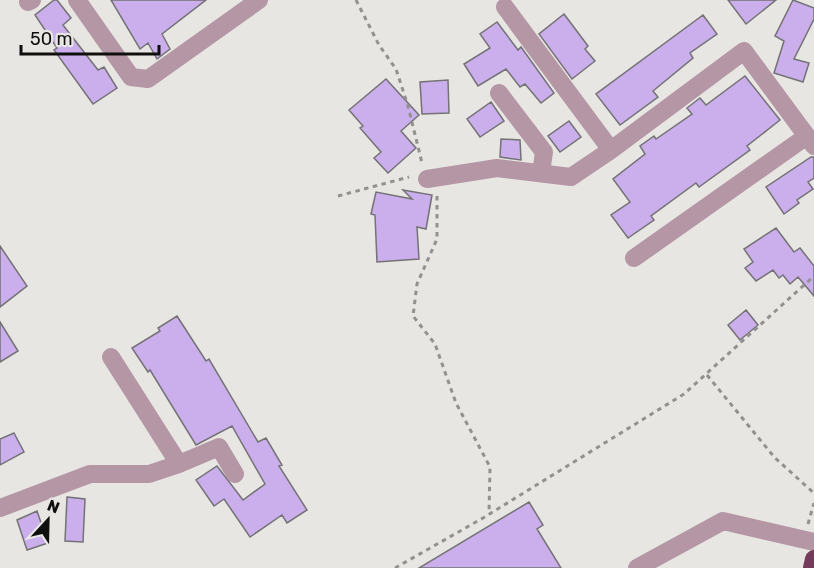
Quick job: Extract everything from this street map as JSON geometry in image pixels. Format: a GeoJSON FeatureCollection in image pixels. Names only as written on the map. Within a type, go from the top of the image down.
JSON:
{"type":"FeatureCollection","features":[{"type":"Feature","properties":{"kind":"highway"},"geometry":{"type":"LineString","coordinates":[[812,568],[814,559]]}},
{"type":"Feature","properties":{"kind":"street"},"geometry":{"type":"LineString","coordinates":[[77,0],[131,77],[148,79],[259,0]]}},
{"type":"Feature","properties":{"kind":"street"},"geometry":{"type":"LineString","coordinates":[[505,7],[612,150]]}},
{"type":"Feature","properties":{"kind":"street"},"geometry":{"type":"LineString","coordinates":[[422,177],[497,168],[572,177],[612,150],[744,51],[811,141],[634,258]]}},
{"type":"Feature","properties":{"kind":"street"},"geometry":{"type":"LineString","coordinates":[[499,93],[544,152],[541,173]]}},
{"type":"Feature","properties":{"kind":"street"},"geometry":{"type":"LineString","coordinates":[[111,357],[179,464]]}},
{"type":"Feature","properties":{"kind":"street"},"geometry":{"type":"LineString","coordinates":[[0,508],[90,474],[149,474],[219,447],[235,474]]}},
{"type":"Feature","properties":{"kind":"street"},"geometry":{"type":"LineString","coordinates":[[637,568],[723,520],[814,542]]}},
{"type":"Feature","properties":{"kind":"path"},"geometry":{"type":"LineString","coordinates":[[356,0],[379,45],[396,69],[422,177],[438,197],[437,239],[417,284],[413,316],[435,344],[456,403],[490,467],[489,514]]}},
{"type":"Feature","properties":{"kind":"path"},"geometry":{"type":"LineString","coordinates":[[338,196],[422,177]]}},
{"type":"Feature","properties":{"kind":"path"},"geometry":{"type":"LineString","coordinates":[[395,568],[489,514],[684,394],[814,276]]}},
{"type":"Feature","properties":{"kind":"path"},"geometry":{"type":"LineString","coordinates":[[707,375],[775,458],[814,493]]}},
{"type":"Feature","properties":{"kind":"building"},"geometry":{"type":"Polygon","coordinates":[[[57,0],[71,18],[63,25],[98,70],[104,67],[117,88],[93,104],[54,50],[57,48],[35,15],[57,0]]]}},
{"type":"Feature","properties":{"kind":"building"},"geometry":{"type":"Polygon","coordinates":[[[111,0],[206,0],[162,34],[170,49],[157,59],[148,43],[140,49],[111,0]]]}},
{"type":"Feature","properties":{"kind":"building"},"geometry":{"type":"Polygon","coordinates":[[[728,0],[776,0],[746,24],[728,0]]]}},
{"type":"Feature","properties":{"kind":"building"},"geometry":{"type":"Polygon","coordinates":[[[793,0],[814,8],[814,19],[794,59],[809,63],[803,82],[774,73],[784,41],[775,36],[793,0]]]}},
{"type":"Feature","properties":{"kind":"building"},"geometry":{"type":"Polygon","coordinates":[[[564,14],[588,46],[585,49],[595,61],[572,79],[539,34],[564,14]]]}},
{"type":"Feature","properties":{"kind":"building"},"geometry":{"type":"Polygon","coordinates":[[[703,15],[717,34],[690,53],[693,58],[653,91],[658,97],[620,125],[596,94],[703,15]]]}},
{"type":"Feature","properties":{"kind":"building"},"geometry":{"type":"Polygon","coordinates":[[[497,22],[518,50],[521,47],[554,93],[541,103],[525,84],[520,87],[506,69],[478,86],[464,64],[490,48],[480,34],[497,22]]]}},
{"type":"Feature","properties":{"kind":"building"},"geometry":{"type":"Polygon","coordinates":[[[745,76],[780,120],[747,146],[750,150],[699,187],[696,183],[651,216],[654,220],[628,238],[611,215],[630,202],[613,179],[645,154],[640,146],[654,136],[656,139],[692,114],[687,108],[700,98],[706,105],[745,76]]]}},
{"type":"Feature","properties":{"kind":"building"},"geometry":{"type":"Polygon","coordinates":[[[386,79],[419,115],[401,131],[416,148],[388,173],[374,158],[381,152],[360,128],[363,126],[349,110],[386,79]]]}},
{"type":"Feature","properties":{"kind":"building"},"geometry":{"type":"Polygon","coordinates":[[[448,80],[449,113],[422,114],[420,82],[448,80]]]}},
{"type":"Feature","properties":{"kind":"building"},"geometry":{"type":"Polygon","coordinates":[[[491,102],[504,121],[480,137],[467,119],[491,102]]]}},
{"type":"Feature","properties":{"kind":"building"},"geometry":{"type":"Polygon","coordinates":[[[569,121],[581,137],[560,152],[548,136],[569,121]]]}},
{"type":"Feature","properties":{"kind":"building"},"geometry":{"type":"Polygon","coordinates":[[[501,139],[520,140],[521,160],[500,157],[501,139]]]}},
{"type":"Feature","properties":{"kind":"building"},"geometry":{"type":"Polygon","coordinates":[[[814,157],[814,178],[808,182],[813,189],[797,200],[799,203],[784,214],[766,187],[814,157]]]}},
{"type":"Feature","properties":{"kind":"building"},"geometry":{"type":"Polygon","coordinates":[[[403,190],[432,195],[426,229],[417,227],[419,259],[377,262],[375,215],[371,214],[376,192],[412,199],[403,190]]]}},
{"type":"Feature","properties":{"kind":"building"},"geometry":{"type":"Polygon","coordinates":[[[776,228],[794,252],[800,248],[814,266],[814,296],[798,277],[790,284],[783,275],[779,278],[773,270],[756,281],[745,268],[753,262],[744,249],[776,228]]]}},
{"type":"Feature","properties":{"kind":"building"},"geometry":{"type":"Polygon","coordinates":[[[0,246],[27,286],[0,307],[0,246]]]}},
{"type":"Feature","properties":{"kind":"building"},"geometry":{"type":"Polygon","coordinates":[[[746,310],[758,325],[740,340],[728,325],[746,310]]]}},
{"type":"Feature","properties":{"kind":"building"},"geometry":{"type":"Polygon","coordinates":[[[177,316],[206,361],[209,359],[258,442],[266,438],[282,465],[279,466],[307,510],[287,523],[282,515],[250,537],[224,499],[214,506],[196,480],[217,466],[243,500],[265,484],[232,426],[196,445],[150,370],[148,372],[132,348],[160,331],[158,328],[177,316]]]}},
{"type":"Feature","properties":{"kind":"building"},"geometry":{"type":"Polygon","coordinates":[[[0,322],[18,351],[0,362],[0,322]]]}},
{"type":"Feature","properties":{"kind":"building"},"geometry":{"type":"Polygon","coordinates":[[[14,433],[24,452],[0,465],[0,439],[14,433]]]}},
{"type":"Feature","properties":{"kind":"building"},"geometry":{"type":"Polygon","coordinates":[[[67,497],[85,499],[83,542],[65,541],[67,497]]]}},
{"type":"Feature","properties":{"kind":"building"},"geometry":{"type":"Polygon","coordinates":[[[529,502],[543,525],[537,529],[561,568],[419,568],[529,502]]]}},
{"type":"Feature","properties":{"kind":"building"},"geometry":{"type":"Polygon","coordinates":[[[37,511],[48,543],[27,550],[17,520],[37,511]]]}}]}
